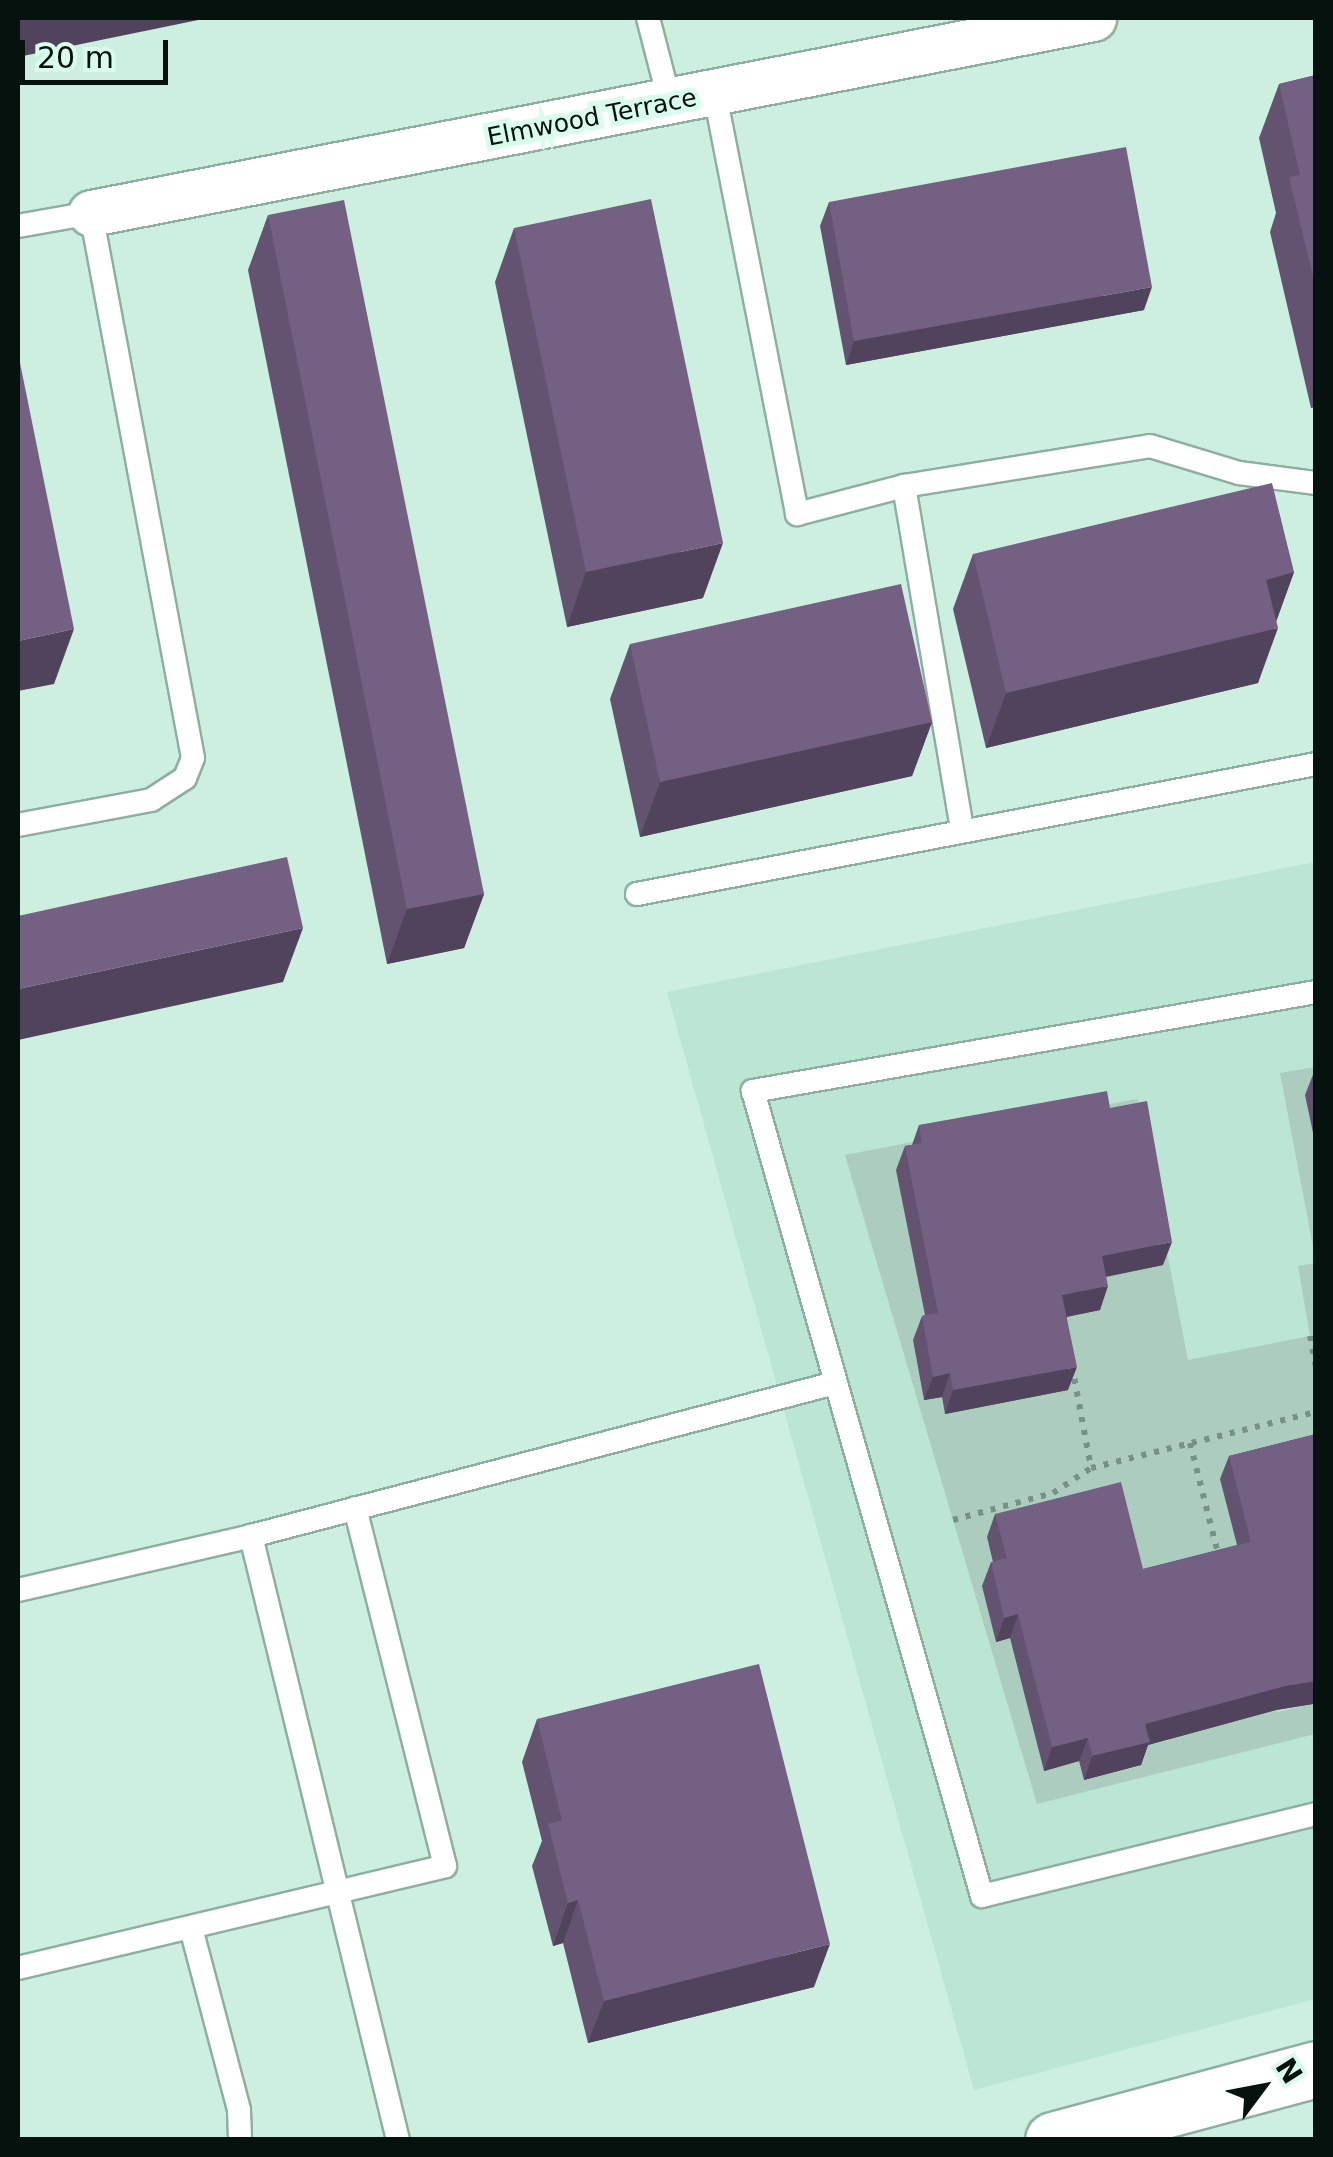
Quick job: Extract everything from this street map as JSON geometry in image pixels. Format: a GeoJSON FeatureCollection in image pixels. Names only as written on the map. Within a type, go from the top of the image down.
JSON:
{"type":"FeatureCollection","features":[{"type":"Feature","properties":{"kind":"street","name":"Elmwood Terrace"},"geometry":{"type":"LineString","coordinates":[[91,212],[715,95],[1093,18]]}},
{"type":"Feature","properties":{"kind":"street"},"geometry":{"type":"LineString","coordinates":[[1054,2140],[1316,2069]]}},
{"type":"Feature","properties":{"kind":"lane"},"geometry":{"type":"LineString","coordinates":[[648,18],[670,103]]}},
{"type":"Feature","properties":{"kind":"lane"},"geometry":{"type":"LineString","coordinates":[[715,95],[797,514],[904,486],[1150,446],[1239,473],[1316,483]]}},
{"type":"Feature","properties":{"kind":"lane"},"geometry":{"type":"LineString","coordinates":[[18,825],[151,800],[185,778],[193,758],[91,212]]}},
{"type":"Feature","properties":{"kind":"lane","name":"Elmwood Terrace"},"geometry":{"type":"LineString","coordinates":[[18,226],[91,212]]}},
{"type":"Feature","properties":{"kind":"lane"},"geometry":{"type":"LineString","coordinates":[[904,486],[962,829]]}},
{"type":"Feature","properties":{"kind":"lane"},"geometry":{"type":"LineString","coordinates":[[637,894],[1316,764]]}},
{"type":"Feature","properties":{"kind":"lane"},"geometry":{"type":"LineString","coordinates":[[1316,992],[753,1091],[982,1896],[1316,1814]]}},
{"type":"Feature","properties":{"kind":"lane"},"geometry":{"type":"LineString","coordinates":[[18,1590],[251,1536],[835,1383]]}},
{"type":"Feature","properties":{"kind":"lane"},"geometry":{"type":"LineString","coordinates":[[18,1968],[446,1866],[355,1508]]}},
{"type":"Feature","properties":{"kind":"lane"},"geometry":{"type":"LineString","coordinates":[[251,1536],[398,2140]]}},
{"type":"Feature","properties":{"kind":"lane"},"geometry":{"type":"LineString","coordinates":[[190,1928],[239,2110],[240,2140]]}},
{"type":"Feature","properties":{"kind":"path"},"geometry":{"type":"LineString","coordinates":[[1310,1336],[1316,1366]]}},
{"type":"Feature","properties":{"kind":"path"},"geometry":{"type":"LineString","coordinates":[[1070,1350],[1091,1468]]}},
{"type":"Feature","properties":{"kind":"path"},"geometry":{"type":"LineString","coordinates":[[953,1520],[1053,1494],[1091,1468],[1316,1412]]}},
{"type":"Feature","properties":{"kind":"path"},"geometry":{"type":"LineString","coordinates":[[1190,1443],[1222,1570]]}},
{"type":"Feature","properties":{"kind":"shaded area"},"geometry":{"type":"Polygon","coordinates":[[[1315,862],[1315,1999],[974,2090],[667,992],[1315,862]]]}},
{"type":"Feature","properties":{"kind":"shaded area"},"geometry":{"type":"Polygon","coordinates":[[[1315,1067],[1313,1232],[1316,1262],[1280,1073],[1315,1067]]]}},
{"type":"Feature","properties":{"kind":"shaded area"},"geometry":{"type":"Polygon","coordinates":[[[1137,1099],[1188,1360],[1310,1336],[1298,1266],[1315,1263],[1315,1455],[1242,1566],[1134,1593],[987,1537],[999,1581],[995,1641],[1010,1638],[1044,1770],[1079,1761],[1084,1780],[1140,1766],[1137,1748],[1170,1740],[1166,1719],[1272,1693],[1277,1712],[1313,1704],[1315,1734],[1037,1804],[845,1155],[1137,1099]],[[1068,1390],[942,1397],[945,1414],[1068,1390]]]}},
{"type":"Feature","properties":{"kind":"building"},"geometry":{"type":"Polygon","coordinates":[[[1316,75],[1316,288],[1289,177],[1300,175],[1279,84],[1316,75]]]}},
{"type":"Feature","properties":{"kind":"building"},"geometry":{"type":"Polygon","coordinates":[[[1126,147],[1152,287],[854,341],[829,202],[1126,147]]]}},
{"type":"Feature","properties":{"kind":"building"},"geometry":{"type":"Polygon","coordinates":[[[651,199],[723,543],[586,572],[514,228],[651,199]]]}},
{"type":"Feature","properties":{"kind":"building"},"geometry":{"type":"Polygon","coordinates":[[[344,200],[484,894],[407,909],[268,215],[344,200]]]}},
{"type":"Feature","properties":{"kind":"building"},"geometry":{"type":"Polygon","coordinates":[[[18,353],[74,629],[18,641],[18,353]]]}},
{"type":"Feature","properties":{"kind":"building"},"geometry":{"type":"Polygon","coordinates":[[[1272,483],[1294,572],[1266,580],[1278,628],[1006,693],[973,554],[1272,483]]]}},
{"type":"Feature","properties":{"kind":"building"},"geometry":{"type":"Polygon","coordinates":[[[901,584],[932,722],[660,782],[630,644],[901,584]]]}},
{"type":"Feature","properties":{"kind":"building"},"geometry":{"type":"Polygon","coordinates":[[[287,857],[303,928],[18,989],[18,916],[287,857]]]}},
{"type":"Feature","properties":{"kind":"building"},"geometry":{"type":"Polygon","coordinates":[[[1107,1091],[1110,1108],[1147,1101],[1172,1242],[1102,1256],[1108,1286],[1062,1295],[1077,1367],[953,1390],[950,1373],[933,1377],[922,1316],[938,1313],[905,1146],[922,1143],[919,1125],[1107,1091]]]}},
{"type":"Feature","properties":{"kind":"building"},"geometry":{"type":"Polygon","coordinates":[[[1316,1434],[1316,1681],[1145,1724],[1150,1742],[1092,1756],[1088,1738],[1052,1747],[1018,1614],[1004,1618],[991,1562],[1007,1558],[995,1514],[1121,1482],[1143,1569],[1251,1542],[1229,1456],[1316,1434]]]}},
{"type":"Feature","properties":{"kind":"building"},"geometry":{"type":"Polygon","coordinates":[[[759,1664],[830,1944],[604,2001],[578,1900],[568,1903],[548,1824],[562,1820],[537,1719],[759,1664]]]}}]}
